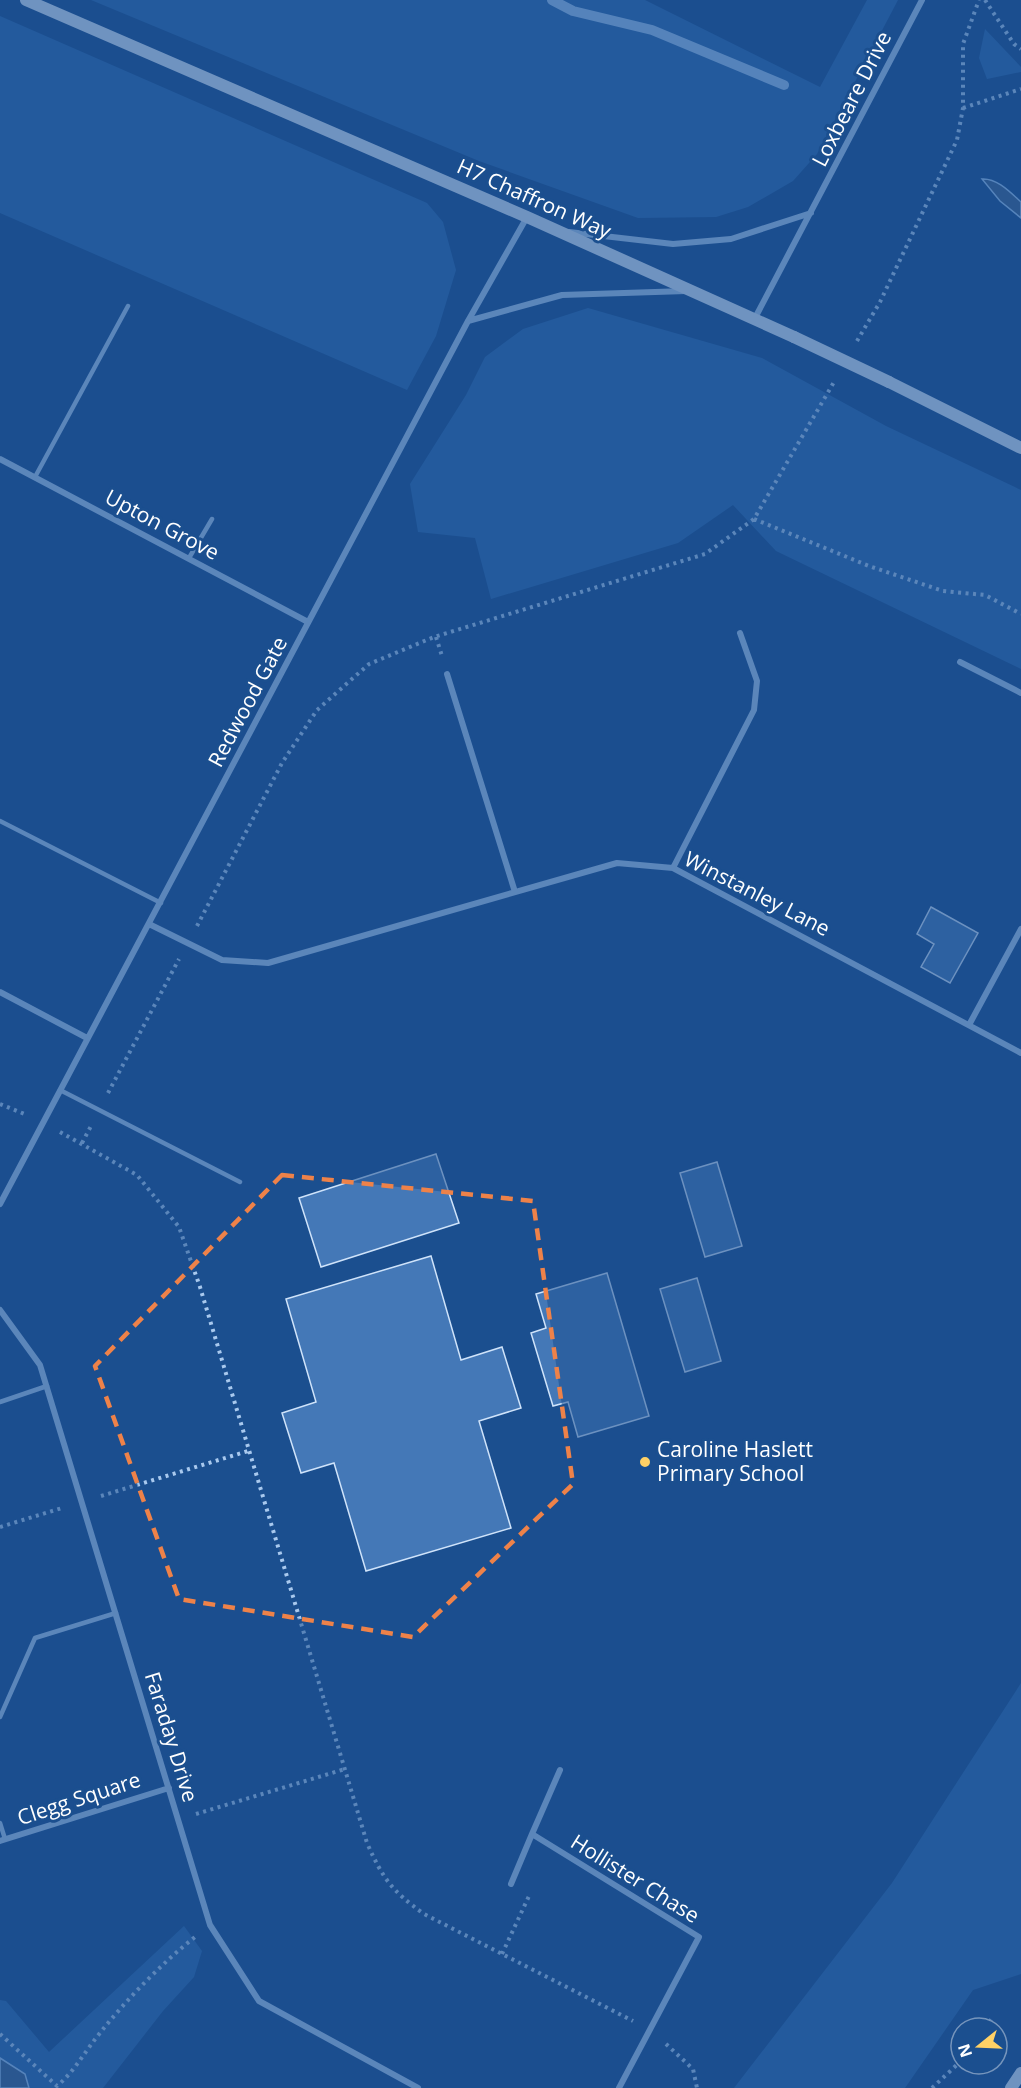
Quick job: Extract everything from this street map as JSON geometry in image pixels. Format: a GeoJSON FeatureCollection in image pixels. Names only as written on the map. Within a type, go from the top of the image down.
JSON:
{"type":"FeatureCollection","features":[{"type":"Feature","properties":{"kind":"street","name":"H7 Chaffron Way"},"geometry":{"type":"LineString","coordinates":[[26,0],[755,318],[1021,448]]}},
{"type":"Feature","properties":{"kind":"street","name":"Loxbeare Drive"},"geometry":{"type":"LineString","coordinates":[[755,318],[922,0]]}},
{"type":"Feature","properties":{"kind":"street"},"geometry":{"type":"LineString","coordinates":[[559,231],[673,244],[730,239],[812,213]]}},
{"type":"Feature","properties":{"kind":"street","name":"Redwood Gate"},"geometry":{"type":"LineString","coordinates":[[0,1204],[87,1038],[162,903],[468,321],[527,217]]}},
{"type":"Feature","properties":{"kind":"street"},"geometry":{"type":"LineString","coordinates":[[468,321],[562,295],[695,291]]}},
{"type":"Feature","properties":{"kind":"street","name":"Upton Grove"},"geometry":{"type":"LineString","coordinates":[[0,459],[308,622]]}},
{"type":"Feature","properties":{"kind":"street"},"geometry":{"type":"LineString","coordinates":[[674,868],[754,710],[757,681],[741,633]]}},
{"type":"Feature","properties":{"kind":"street"},"geometry":{"type":"LineString","coordinates":[[960,662],[1021,693]]}},
{"type":"Feature","properties":{"kind":"street"},"geometry":{"type":"LineString","coordinates":[[447,674],[515,892]]}},
{"type":"Feature","properties":{"kind":"street","name":"Winstanley Lane"},"geometry":{"type":"LineString","coordinates":[[149,924],[187,945],[222,960],[268,963],[618,863],[674,868],[1021,1053]]}},
{"type":"Feature","properties":{"kind":"street"},"geometry":{"type":"LineString","coordinates":[[969,1025],[1021,929]]}},
{"type":"Feature","properties":{"kind":"street"},"geometry":{"type":"LineString","coordinates":[[0,992],[87,1038]]}},
{"type":"Feature","properties":{"kind":"street","name":"Faraday Drive"},"geometry":{"type":"LineString","coordinates":[[0,1310],[40,1365],[210,1925],[259,2001],[418,2088]]}},
{"type":"Feature","properties":{"kind":"street"},"geometry":{"type":"LineString","coordinates":[[511,1884],[561,1770]]}},
{"type":"Feature","properties":{"kind":"street","name":"Clegg Square"},"geometry":{"type":"LineString","coordinates":[[3,1840],[169,1788]]}},
{"type":"Feature","properties":{"kind":"street","name":"Hollister Chase"},"geometry":{"type":"LineString","coordinates":[[532,1834],[699,1937],[619,2088]]}},
{"type":"Feature","properties":{"kind":"street"},"geometry":{"type":"LineString","coordinates":[[1011,2088],[1021,2073]]}},
{"type":"Feature","properties":{"kind":"lane"},"geometry":{"type":"LineString","coordinates":[[35,477],[128,306]]}},
{"type":"Feature","properties":{"kind":"lane"},"geometry":{"type":"LineString","coordinates":[[189,558],[212,519]]}},
{"type":"Feature","properties":{"kind":"lane"},"geometry":{"type":"LineString","coordinates":[[0,821],[162,903]]}},
{"type":"Feature","properties":{"kind":"lane"},"geometry":{"type":"LineString","coordinates":[[60,1090],[240,1182]]}},
{"type":"Feature","properties":{"kind":"lane"},"geometry":{"type":"LineString","coordinates":[[0,1402],[47,1386]]}},
{"type":"Feature","properties":{"kind":"lane"},"geometry":{"type":"LineString","coordinates":[[0,1717],[35,1638],[116,1613]]}},
{"type":"Feature","properties":{"kind":"lane"},"geometry":{"type":"LineString","coordinates":[[0,1823],[3,1840]]}},
{"type":"Feature","properties":{"kind":"path"},"geometry":{"type":"LineString","coordinates":[[856,344],[880,302],[957,140],[963,108],[963,44],[979,0]]}},
{"type":"Feature","properties":{"kind":"path"},"geometry":{"type":"LineString","coordinates":[[985,0],[1014,44],[1021,49]]}},
{"type":"Feature","properties":{"kind":"path"},"geometry":{"type":"LineString","coordinates":[[963,108],[1021,89]]}},
{"type":"Feature","properties":{"kind":"path"},"geometry":{"type":"LineString","coordinates":[[82,1143],[282,762],[316,710],[369,664],[435,637],[705,554],[754,519],[838,375]]}},
{"type":"Feature","properties":{"kind":"path"},"geometry":{"type":"LineString","coordinates":[[754,519],[869,566],[943,591],[985,596],[1021,614]]}},
{"type":"Feature","properties":{"kind":"path"},"geometry":{"type":"LineString","coordinates":[[0,1104],[82,1143],[137,1175],[179,1227],[200,1287],[367,1843],[380,1872],[397,1894],[424,1914],[649,2029],[693,2069],[697,2088]]}},
{"type":"Feature","properties":{"kind":"path"},"geometry":{"type":"LineString","coordinates":[[0,1527],[248,1451]]}},
{"type":"Feature","properties":{"kind":"path"},"geometry":{"type":"LineString","coordinates":[[179,1820],[345,1769]]}},
{"type":"Feature","properties":{"kind":"path"},"geometry":{"type":"LineString","coordinates":[[502,1954],[529,1895],[511,1884]]}},
{"type":"Feature","properties":{"kind":"path"},"geometry":{"type":"LineString","coordinates":[[0,2034],[57,2086],[74,2072],[99,2034],[119,2010],[180,1949],[210,1925]]}},
{"type":"Feature","properties":{"kind":"path"},"geometry":{"type":"LineString","coordinates":[[932,2088],[949,2072]]}},
{"type":"Feature","properties":{"kind":"highlighted area"},"geometry":{"type":"Polygon","coordinates":[[[282,1175],[533,1201],[573,1484],[413,1637],[179,1599],[95,1366],[282,1175]]]}},
{"type":"Feature","properties":{"kind":"shaded area"},"geometry":{"type":"Polygon","coordinates":[[[91,0],[645,0],[820,87],[867,0],[898,0],[817,154],[793,181],[748,207],[716,217],[638,218],[479,161],[91,0]]]}},
{"type":"Feature","properties":{"kind":"shaded area"},"geometry":{"type":"Polygon","coordinates":[[[0,16],[427,203],[443,222],[456,270],[436,336],[407,390],[0,213],[0,16]]]}},
{"type":"Feature","properties":{"kind":"shaded area"},"geometry":{"type":"Polygon","coordinates":[[[985,29],[1021,67],[1021,72],[987,79],[979,58],[985,29]]]}},
{"type":"Feature","properties":{"kind":"shaded area"},"geometry":{"type":"Polygon","coordinates":[[[982,179],[998,183],[1021,202],[1021,218],[1000,201],[982,179]]]}},
{"type":"Feature","properties":{"kind":"shaded area"},"geometry":{"type":"Polygon","coordinates":[[[588,308],[762,358],[886,426],[1021,490],[1021,669],[776,551],[733,505],[678,543],[491,599],[475,538],[418,532],[410,484],[466,395],[485,357],[523,329],[588,308]]]}},
{"type":"Feature","properties":{"kind":"shaded area"},"geometry":{"type":"Polygon","coordinates":[[[1021,1683],[1021,1974],[973,1990],[955,2016],[949,2016],[949,2025],[905,2088],[734,2088],[892,1883],[1021,1683]]]}},
{"type":"Feature","properties":{"kind":"shaded area"},"geometry":{"type":"Polygon","coordinates":[[[184,1926],[202,1951],[194,1977],[163,2011],[103,2088],[0,2088],[0,2000],[6,2001],[49,2052],[184,1926]]]}},
{"type":"Feature","properties":{"kind":"shaded area"},"geometry":{"type":"Polygon","coordinates":[[[0,2058],[25,2074],[29,2088],[0,2088],[0,2058]]]}},
{"type":"Feature","properties":{"kind":"building"},"geometry":{"type":"Polygon","coordinates":[[[931,907],[978,933],[950,983],[921,967],[934,944],[917,934],[931,907]]]}},
{"type":"Feature","properties":{"kind":"building"},"geometry":{"type":"Polygon","coordinates":[[[436,1154],[459,1223],[321,1267],[299,1198],[436,1154]]]}},
{"type":"Feature","properties":{"kind":"building"},"geometry":{"type":"Polygon","coordinates":[[[717,1162],[742,1246],[705,1257],[680,1173],[717,1162]]]}},
{"type":"Feature","properties":{"kind":"building"},"geometry":{"type":"Polygon","coordinates":[[[431,1256],[461,1360],[502,1347],[521,1408],[479,1421],[511,1528],[366,1571],[334,1463],[301,1473],[282,1413],[316,1402],[286,1299],[431,1256]]]}},
{"type":"Feature","properties":{"kind":"building"},"geometry":{"type":"Polygon","coordinates":[[[607,1273],[649,1416],[578,1437],[568,1402],[553,1406],[531,1333],[546,1328],[536,1294],[607,1273]]]}},
{"type":"Feature","properties":{"kind":"building"},"geometry":{"type":"Polygon","coordinates":[[[697,1278],[721,1361],[685,1372],[660,1289],[697,1278]]]}},
{"type":"Feature","properties":{"kind":"waterway"},"geometry":{"type":"LineString","coordinates":[[552,0],[573,11],[652,30],[784,85]]}},
{"type":"Feature","properties":{"kind":"place","name":"Caroline Haslett Primary School"},"geometry":{"type":"Point","coordinates":[645,1462]}}]}
